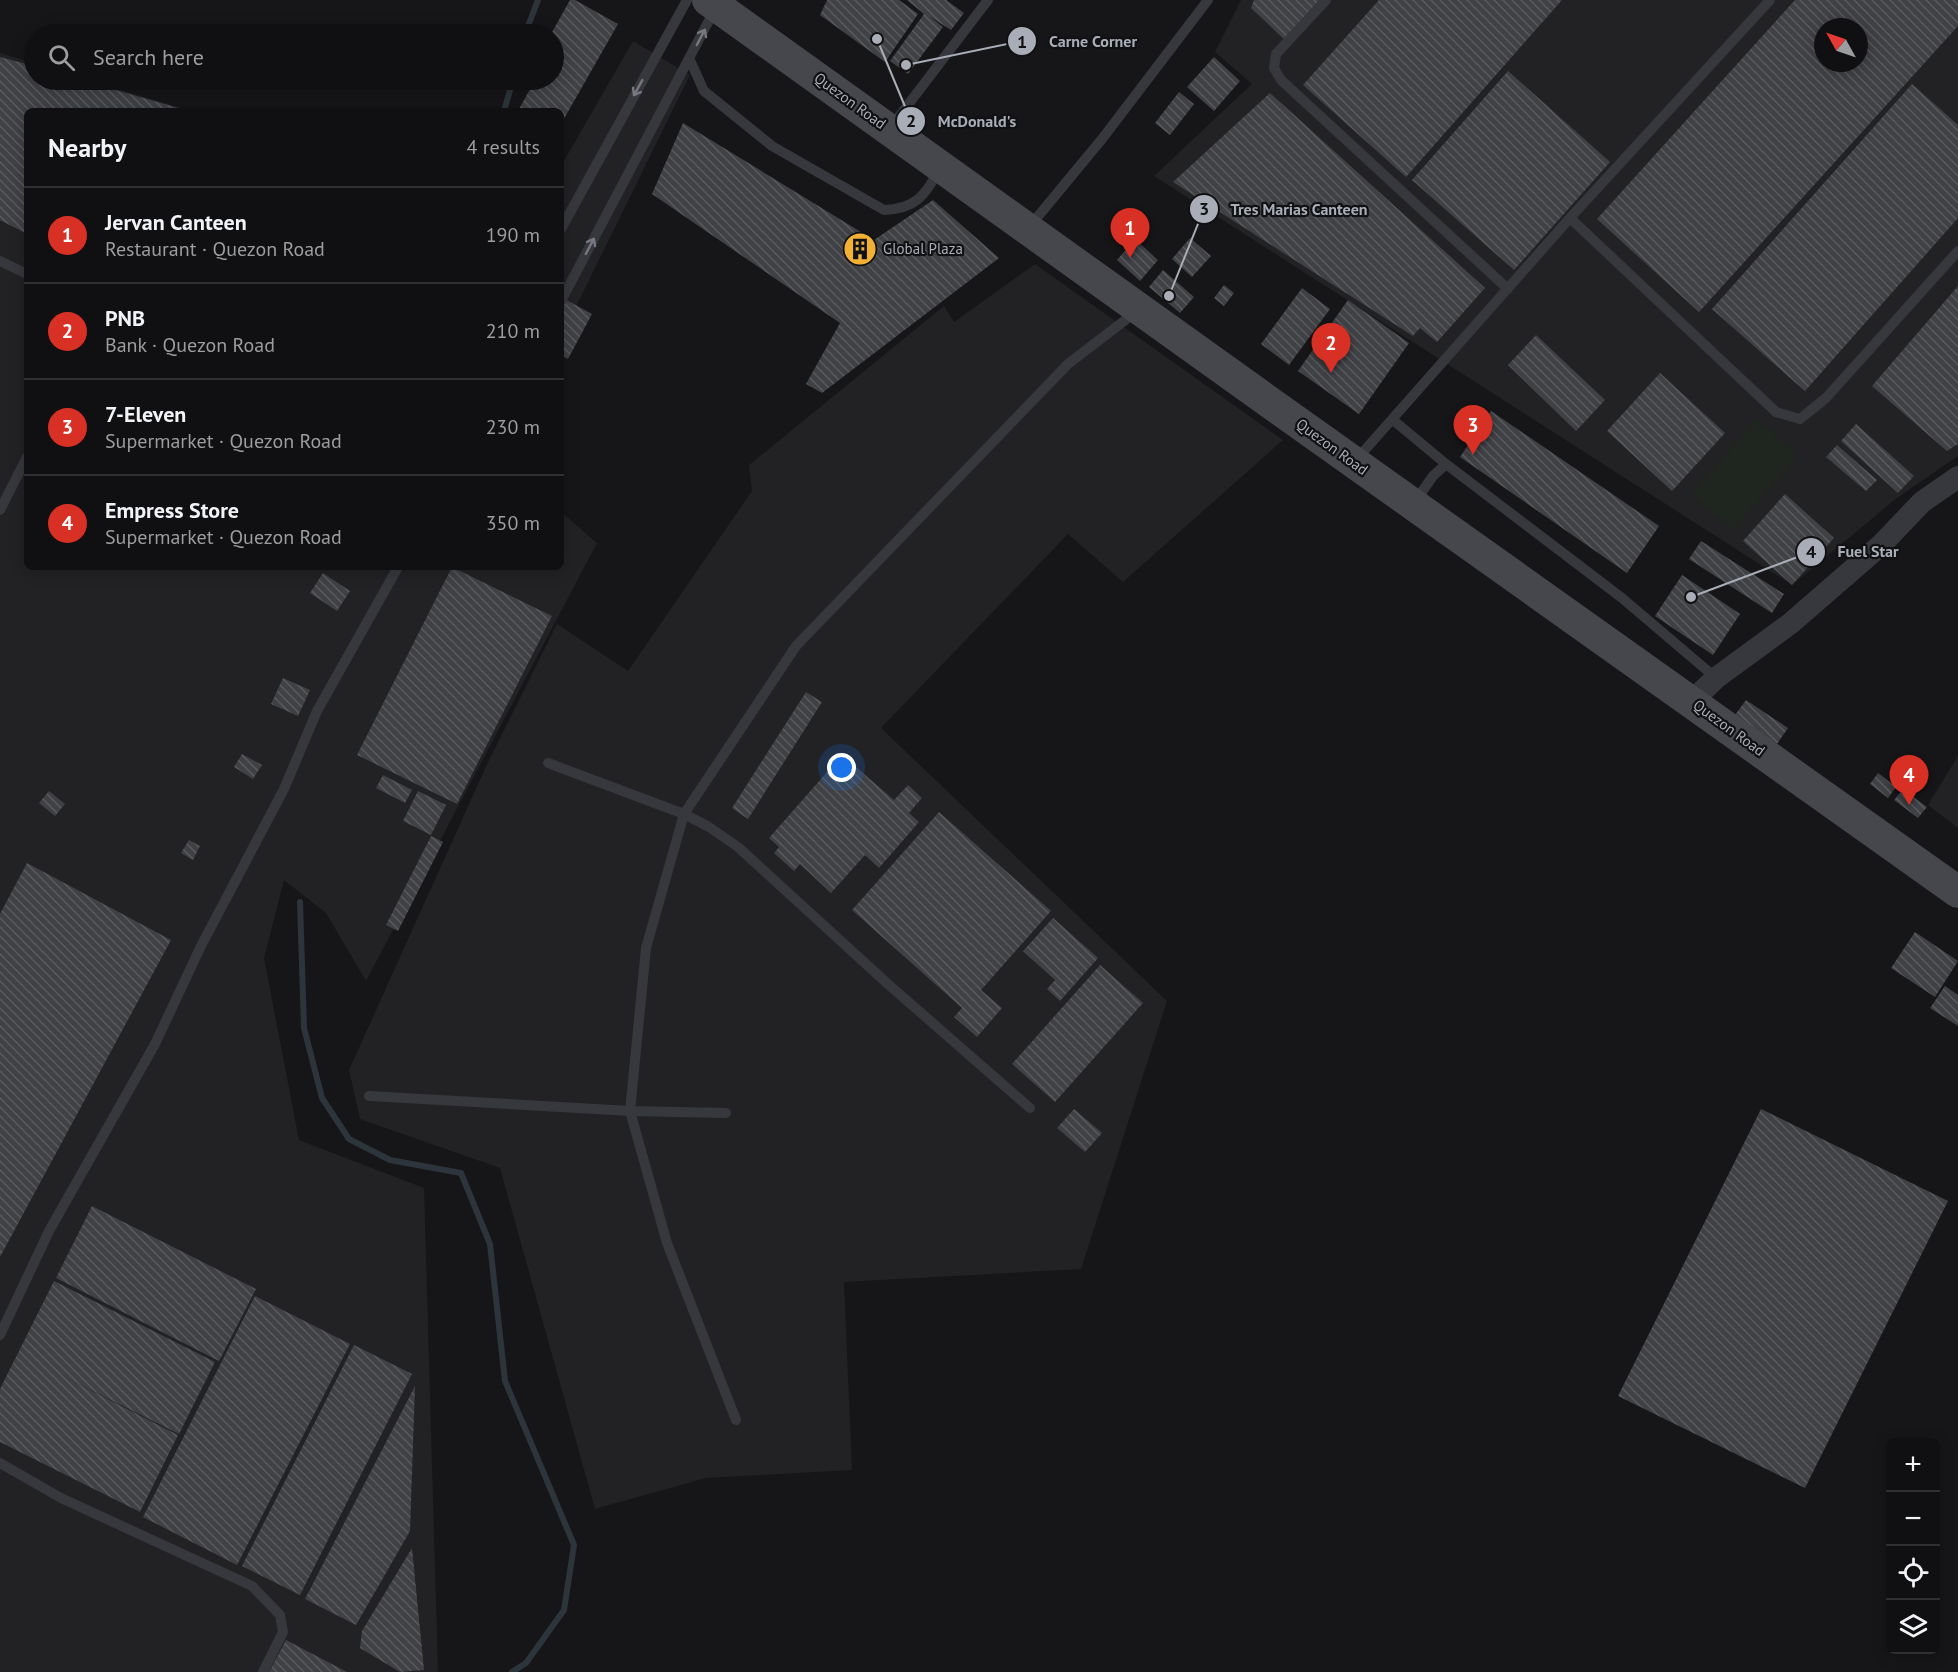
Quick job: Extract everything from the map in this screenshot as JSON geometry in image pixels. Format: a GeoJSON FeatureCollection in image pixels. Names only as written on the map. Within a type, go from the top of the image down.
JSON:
{"type":"FeatureCollection","features":[{"type":"Feature","properties":{"kind":"main road","name":"Quezon Road"},"geometry":{"type":"LineString","coordinates":[[713,3],[940,167],[1141,308],[1412,505],[1958,892]]}},
{"type":"Feature","properties":{"kind":"street"},"geometry":{"type":"LineString","coordinates":[[1691,702],[1716,678],[1791,623],[1882,544],[1923,502],[1958,477]]}},
{"type":"Feature","properties":{"kind":"lane"},"geometry":{"type":"LineString","coordinates":[[564,224],[687,0]]}},
{"type":"Feature","properties":{"kind":"lane"},"geometry":{"type":"LineString","coordinates":[[889,129],[988,0]]}},
{"type":"Feature","properties":{"kind":"lane"},"geometry":{"type":"LineString","coordinates":[[1028,228],[1102,139],[1208,0]]}},
{"type":"Feature","properties":{"kind":"lane"},"geometry":{"type":"LineString","coordinates":[[1326,0],[1276,54],[1274,68],[1281,80],[1508,290]]}},
{"type":"Feature","properties":{"kind":"lane"},"geometry":{"type":"LineString","coordinates":[[1354,463],[1570,218],[1770,0]]}},
{"type":"Feature","properties":{"kind":"lane"},"geometry":{"type":"LineString","coordinates":[[564,295],[689,58],[713,3]]}},
{"type":"Feature","properties":{"kind":"lane"},"geometry":{"type":"LineString","coordinates":[[689,58],[704,91],[772,146],[884,210],[901,209],[925,195],[940,167]]}},
{"type":"Feature","properties":{"kind":"lane"},"geometry":{"type":"LineString","coordinates":[[1570,218],[1776,412],[1800,419],[1826,398],[1958,251]]}},
{"type":"Feature","properties":{"kind":"lane"},"geometry":{"type":"LineString","coordinates":[[0,261],[24,273]]}},
{"type":"Feature","properties":{"kind":"lane"},"geometry":{"type":"LineString","coordinates":[[736,1420],[667,1242],[630,1111],[646,948],[684,814],[796,646],[1068,364],[1141,308]]}},
{"type":"Feature","properties":{"kind":"lane"},"geometry":{"type":"LineString","coordinates":[[1392,420],[1622,598],[1716,678]]}},
{"type":"Feature","properties":{"kind":"lane"},"geometry":{"type":"LineString","coordinates":[[0,510],[24,463]]}},
{"type":"Feature","properties":{"kind":"lane"},"geometry":{"type":"LineString","coordinates":[[1412,505],[1446,464]]}},
{"type":"Feature","properties":{"kind":"lane"},"geometry":{"type":"LineString","coordinates":[[0,1335],[49,1231],[155,1044],[201,946],[284,789],[316,711],[396,570]]}},
{"type":"Feature","properties":{"kind":"lane"},"geometry":{"type":"LineString","coordinates":[[548,763],[684,814],[709,827],[738,847],[889,985],[1030,1108]]}},
{"type":"Feature","properties":{"kind":"lane"},"geometry":{"type":"LineString","coordinates":[[369,1096],[630,1111],[726,1113]]}},
{"type":"Feature","properties":{"kind":"lane"},"geometry":{"type":"LineString","coordinates":[[0,1463],[61,1498],[252,1586],[280,1615],[284,1632],[263,1672]]}},
{"type":"Feature","properties":{"kind":"shaded area"},"geometry":{"type":"Polygon","coordinates":[[[1241,0],[1958,0],[1958,456],[1897,498],[1792,585],[1154,176],[1252,84],[1215,52],[1241,0]]]}},
{"type":"Feature","properties":{"kind":"shaded area"},"geometry":{"type":"Polygon","coordinates":[[[633,41],[690,75],[564,331],[564,161],[633,41]]]}},
{"type":"Feature","properties":{"kind":"shaded area"},"geometry":{"type":"Polygon","coordinates":[[[0,53],[24,60],[24,90],[121,90],[181,108],[24,108],[24,570],[564,570],[564,515],[597,543],[366,981],[326,913],[284,880],[264,958],[299,1140],[424,1188],[438,1672],[0,1672],[0,53]]]}},
{"type":"Feature","properties":{"kind":"shaded area"},"geometry":{"type":"Polygon","coordinates":[[[1035,264],[1283,440],[1123,582],[1068,534],[881,728],[1167,1001],[1081,1269],[844,1282],[852,1470],[706,1478],[595,1509],[500,1168],[360,1119],[349,1070],[488,762],[557,624],[628,671],[752,491],[749,465],[944,306],[954,322],[1035,264]]]}},
{"type":"Feature","properties":{"kind":"shaded area"},"geometry":{"type":"Polygon","coordinates":[[[1757,419],[1798,456],[1732,530],[1691,494],[1757,419]]]}},
{"type":"Feature","properties":{"kind":"shaded area"},"geometry":{"type":"Polygon","coordinates":[[[1958,756],[1958,828],[1928,805],[1958,756]]]}},
{"type":"Feature","properties":{"kind":"building"},"geometry":{"type":"Polygon","coordinates":[[[570,0],[575,0],[618,24],[564,119],[564,108],[520,108],[530,90],[564,90],[564,24],[557,24],[570,0]]]}},
{"type":"Feature","properties":{"kind":"building"},"geometry":{"type":"Polygon","coordinates":[[[827,0],[899,0],[918,14],[885,62],[820,15],[827,0]]]}},
{"type":"Feature","properties":{"kind":"building"},"geometry":{"type":"Polygon","coordinates":[[[907,0],[946,0],[964,13],[951,30],[929,16],[943,27],[908,74],[890,61],[924,14],[907,0]]]}},
{"type":"Feature","properties":{"kind":"building"},"geometry":{"type":"Polygon","coordinates":[[[1254,0],[1322,0],[1286,41],[1251,8],[1254,0]]]}},
{"type":"Feature","properties":{"kind":"building"},"geometry":{"type":"Polygon","coordinates":[[[1379,0],[1562,0],[1406,177],[1303,85],[1379,0]]]}},
{"type":"Feature","properties":{"kind":"building"},"geometry":{"type":"Polygon","coordinates":[[[1795,0],[1958,0],[1958,26],[1699,312],[1597,219],[1795,0]]]}},
{"type":"Feature","properties":{"kind":"building"},"geometry":{"type":"Polygon","coordinates":[[[0,57],[24,63],[24,90],[116,90],[179,108],[24,108],[24,232],[0,220],[0,57]]]}},
{"type":"Feature","properties":{"kind":"building"},"geometry":{"type":"Polygon","coordinates":[[[1214,57],[1240,81],[1214,111],[1187,87],[1214,57]]]}},
{"type":"Feature","properties":{"kind":"building"},"geometry":{"type":"Polygon","coordinates":[[[1508,71],[1610,162],[1514,270],[1412,180],[1508,71]]]}},
{"type":"Feature","properties":{"kind":"building"},"geometry":{"type":"Polygon","coordinates":[[[1912,84],[1958,125],[1958,218],[1805,391],[1712,309],[1912,84]]]}},
{"type":"Feature","properties":{"kind":"building"},"geometry":{"type":"Polygon","coordinates":[[[1179,92],[1194,104],[1170,135],[1155,123],[1179,92]]]}},
{"type":"Feature","properties":{"kind":"building"},"geometry":{"type":"Polygon","coordinates":[[[1270,93],[1485,288],[1437,342],[1420,328],[1413,336],[1173,182],[1270,93]]]}},
{"type":"Feature","properties":{"kind":"building","name":"Global Plaza"},"geometry":{"type":"Polygon","coordinates":[[[683,123],[874,240],[933,200],[999,258],[822,393],[806,384],[840,323],[652,194],[683,123]]]}},
{"type":"Feature","properties":{"kind":"building"},"geometry":{"type":"Polygon","coordinates":[[[1190,238],[1211,256],[1192,277],[1172,259],[1190,238]]]}},
{"type":"Feature","properties":{"kind":"building"},"geometry":{"type":"Polygon","coordinates":[[[1135,239],[1158,260],[1140,281],[1117,260],[1135,239]]]}},
{"type":"Feature","properties":{"kind":"building"},"geometry":{"type":"Polygon","coordinates":[[[1163,270],[1194,297],[1180,313],[1149,287],[1163,270]]]}},
{"type":"Feature","properties":{"kind":"building"},"geometry":{"type":"Polygon","coordinates":[[[1224,285],[1234,293],[1224,306],[1214,298],[1224,285]]]}},
{"type":"Feature","properties":{"kind":"building"},"geometry":{"type":"Polygon","coordinates":[[[1958,286],[1958,444],[1947,451],[1872,386],[1958,286]]]}},
{"type":"Feature","properties":{"kind":"building"},"geometry":{"type":"Polygon","coordinates":[[[1302,288],[1330,309],[1289,365],[1261,344],[1302,288]]]}},
{"type":"Feature","properties":{"kind":"building"},"geometry":{"type":"Polygon","coordinates":[[[564,299],[592,314],[568,359],[564,357],[564,299]]]}},
{"type":"Feature","properties":{"kind":"building"},"geometry":{"type":"Polygon","coordinates":[[[1348,300],[1409,343],[1359,414],[1298,371],[1348,300]]]}},
{"type":"Feature","properties":{"kind":"building"},"geometry":{"type":"Polygon","coordinates":[[[1536,335],[1605,400],[1576,431],[1508,365],[1536,335]]]}},
{"type":"Feature","properties":{"kind":"building"},"geometry":{"type":"Polygon","coordinates":[[[1660,373],[1725,433],[1672,491],[1607,431],[1660,373]]]}},
{"type":"Feature","properties":{"kind":"building"},"geometry":{"type":"Polygon","coordinates":[[[1491,411],[1659,526],[1627,573],[1460,457],[1491,411]]]}},
{"type":"Feature","properties":{"kind":"building"},"geometry":{"type":"Polygon","coordinates":[[[1856,424],[1914,476],[1898,493],[1841,441],[1856,424]]]}},
{"type":"Feature","properties":{"kind":"building"},"geometry":{"type":"Polygon","coordinates":[[[1837,445],[1877,480],[1866,491],[1826,457],[1837,445]]]}},
{"type":"Feature","properties":{"kind":"building"},"geometry":{"type":"Polygon","coordinates":[[[1785,494],[1834,538],[1792,585],[1743,541],[1785,494]]]}},
{"type":"Feature","properties":{"kind":"building"},"geometry":{"type":"Polygon","coordinates":[[[1701,541],[1784,594],[1772,613],[1689,559],[1701,541]]]}},
{"type":"Feature","properties":{"kind":"building"},"geometry":{"type":"Polygon","coordinates":[[[450,570],[458,570],[552,616],[457,804],[357,755],[450,570]]]}},
{"type":"Feature","properties":{"kind":"building"},"geometry":{"type":"Polygon","coordinates":[[[323,573],[350,591],[337,611],[310,593],[323,573]]]}},
{"type":"Feature","properties":{"kind":"building"},"geometry":{"type":"Polygon","coordinates":[[[1682,575],[1740,614],[1713,655],[1655,616],[1682,575]]]}},
{"type":"Feature","properties":{"kind":"building"},"geometry":{"type":"Polygon","coordinates":[[[283,678],[310,690],[298,716],[271,704],[283,678]]]}},
{"type":"Feature","properties":{"kind":"building"},"geometry":{"type":"Polygon","coordinates":[[[806,692],[822,702],[748,819],[732,808],[806,692]]]}},
{"type":"Feature","properties":{"kind":"building"},"geometry":{"type":"Polygon","coordinates":[[[1746,700],[1788,728],[1777,744],[1735,715],[1746,700]]]}},
{"type":"Feature","properties":{"kind":"building"},"geometry":{"type":"Polygon","coordinates":[[[242,754],[262,765],[253,779],[234,767],[242,754]]]}},
{"type":"Feature","properties":{"kind":"building"},"geometry":{"type":"Polygon","coordinates":[[[842,755],[894,800],[908,785],[922,798],[909,813],[919,822],[879,868],[865,855],[831,893],[800,864],[794,871],[774,853],[779,847],[769,838],[842,755]]]}},
{"type":"Feature","properties":{"kind":"building"},"geometry":{"type":"Polygon","coordinates":[[[1878,773],[1896,787],[1888,798],[1870,784],[1878,773]]]}},
{"type":"Feature","properties":{"kind":"building"},"geometry":{"type":"Polygon","coordinates":[[[383,775],[412,790],[405,803],[376,788],[383,775]]]}},
{"type":"Feature","properties":{"kind":"building"},"geometry":{"type":"Polygon","coordinates":[[[1903,789],[1927,807],[1918,818],[1894,800],[1903,789]]]}},
{"type":"Feature","properties":{"kind":"building"},"geometry":{"type":"Polygon","coordinates":[[[49,791],[65,804],[55,816],[39,803],[49,791]]]}},
{"type":"Feature","properties":{"kind":"building"},"geometry":{"type":"Polygon","coordinates":[[[418,791],[446,805],[431,835],[403,821],[418,791]]]}},
{"type":"Feature","properties":{"kind":"building"},"geometry":{"type":"Polygon","coordinates":[[[939,812],[1051,911],[981,990],[1002,1008],[977,1037],[954,1017],[962,1008],[852,910],[939,812]]]}},
{"type":"Feature","properties":{"kind":"building"},"geometry":{"type":"Polygon","coordinates":[[[431,836],[443,842],[398,931],[386,925],[431,836]]]}},
{"type":"Feature","properties":{"kind":"building"},"geometry":{"type":"Polygon","coordinates":[[[189,840],[200,846],[193,860],[181,853],[189,840]]]}},
{"type":"Feature","properties":{"kind":"building"},"geometry":{"type":"Polygon","coordinates":[[[27,863],[171,940],[0,1257],[0,914],[27,863]]]}},
{"type":"Feature","properties":{"kind":"building"},"geometry":{"type":"Polygon","coordinates":[[[1053,918],[1098,958],[1060,1001],[1047,989],[1055,980],[1023,951],[1053,918]]]}},
{"type":"Feature","properties":{"kind":"building"},"geometry":{"type":"Polygon","coordinates":[[[1915,932],[1958,961],[1935,997],[1891,968],[1915,932]]]}},
{"type":"Feature","properties":{"kind":"building"},"geometry":{"type":"Polygon","coordinates":[[[1100,965],[1143,1003],[1055,1102],[1012,1064],[1100,965]]]}},
{"type":"Feature","properties":{"kind":"building"},"geometry":{"type":"Polygon","coordinates":[[[1945,986],[1958,995],[1958,1026],[1930,1008],[1945,986]]]}},
{"type":"Feature","properties":{"kind":"building"},"geometry":{"type":"Polygon","coordinates":[[[1074,1109],[1102,1133],[1085,1152],[1057,1128],[1074,1109]]]}},
{"type":"Feature","properties":{"kind":"building"},"geometry":{"type":"Polygon","coordinates":[[[1761,1109],[1948,1201],[1805,1488],[1618,1396],[1761,1109]]]}},
{"type":"Feature","properties":{"kind":"building"},"geometry":{"type":"Polygon","coordinates":[[[92,1206],[256,1289],[219,1361],[56,1278],[92,1206]]]}},
{"type":"Feature","properties":{"kind":"building"},"geometry":{"type":"Polygon","coordinates":[[[54,1281],[215,1362],[179,1434],[61,1375],[178,1435],[140,1512],[0,1442],[0,1389],[54,1281]]]}},
{"type":"Feature","properties":{"kind":"building"},"geometry":{"type":"Polygon","coordinates":[[[255,1296],[350,1344],[237,1565],[143,1517],[255,1296]]]}},
{"type":"Feature","properties":{"kind":"building"},"geometry":{"type":"Polygon","coordinates":[[[354,1345],[412,1374],[300,1595],[242,1566],[354,1345]]]}},
{"type":"Feature","properties":{"kind":"building"},"geometry":{"type":"Polygon","coordinates":[[[415,1386],[410,1531],[356,1625],[305,1599],[415,1386]]]}},
{"type":"Feature","properties":{"kind":"building"},"geometry":{"type":"Polygon","coordinates":[[[412,1548],[424,1670],[400,1672],[360,1648],[362,1631],[412,1548]]]}},
{"type":"Feature","properties":{"kind":"building"},"geometry":{"type":"Polygon","coordinates":[[[286,1640],[347,1672],[269,1672],[286,1640]]]}},
{"type":"Feature","properties":{"kind":"waterway"},"geometry":{"type":"LineString","coordinates":[[529,24],[538,0]]}},
{"type":"Feature","properties":{"kind":"waterway"},"geometry":{"type":"LineString","coordinates":[[505,108],[510,90]]}},
{"type":"Feature","properties":{"kind":"waterway"},"geometry":{"type":"LineString","coordinates":[[300,902],[304,1028],[322,1098],[349,1139],[390,1160],[461,1173],[490,1244],[505,1381],[574,1545],[564,1610],[526,1663],[512,1672]]}},
{"type":"Feature","properties":{"kind":"place","name":"McDonald's"},"geometry":{"type":"Point","coordinates":[877,39]}},
{"type":"Feature","properties":{"kind":"place","name":"Carne Corner"},"geometry":{"type":"Point","coordinates":[906,65]}},
{"type":"Feature","properties":{"kind":"place","name":"Global Plaza"},"geometry":{"type":"Point","coordinates":[860,249]}},
{"type":"Feature","properties":{"kind":"place","name":"Jervan Canteen"},"geometry":{"type":"Point","coordinates":[1130,258]}},
{"type":"Feature","properties":{"kind":"place","name":"Tres Marias Canteen"},"geometry":{"type":"Point","coordinates":[1169,296]}},
{"type":"Feature","properties":{"kind":"place","name":"PNB"},"geometry":{"type":"Point","coordinates":[1331,373]}},
{"type":"Feature","properties":{"kind":"place","name":"7-Eleven"},"geometry":{"type":"Point","coordinates":[1473,455]}},
{"type":"Feature","properties":{"kind":"place","name":"Fuel Star"},"geometry":{"type":"Point","coordinates":[1691,597]}},
{"type":"Feature","properties":{"kind":"place","name":"Empress Store"},"geometry":{"type":"Point","coordinates":[1909,805]}}]}
